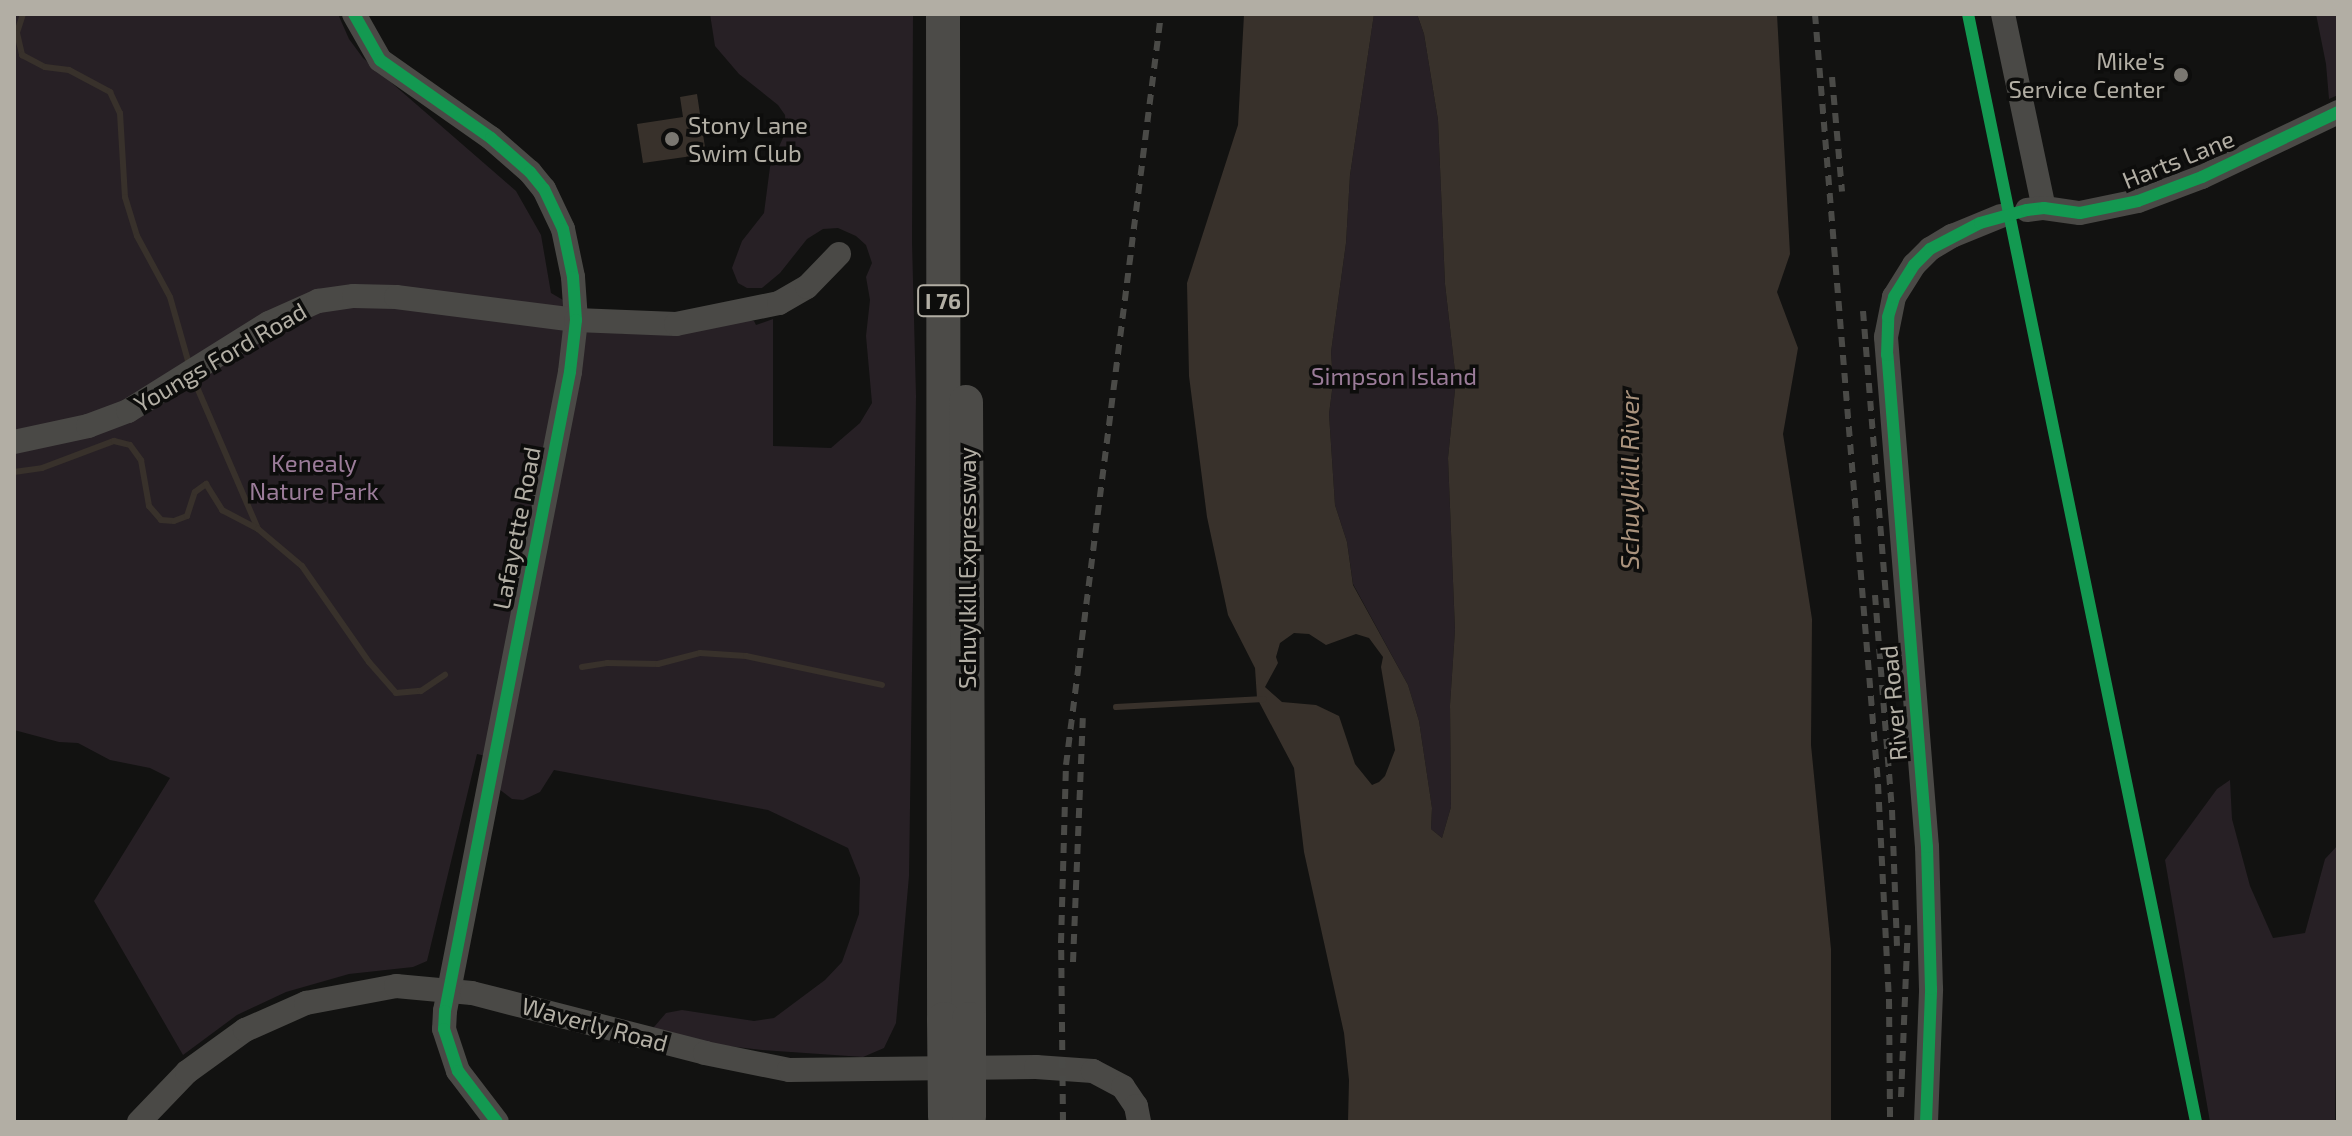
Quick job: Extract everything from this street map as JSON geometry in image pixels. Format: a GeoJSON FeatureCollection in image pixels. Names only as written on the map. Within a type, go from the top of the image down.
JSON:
{"type":"FeatureCollection","features":[{"type":"Feature","properties":{"kind":"highway","name":"Schuylkill Expressway"},"geometry":{"type":"LineString","coordinates":[[943,14],[955,583],[957,1120]]}},
{"type":"Feature","properties":{"kind":"highway","name":"Schuylkill Expressway"},"geometry":{"type":"LineString","coordinates":[[955,583],[966,14]]}},
{"type":"Feature","properties":{"kind":"street","name":"Lafayette Road"},"geometry":{"type":"LineString","coordinates":[[354,14],[380,60],[512,155],[544,189],[563,229],[570,254],[576,320],[570,372],[448,988],[444,1029],[448,1050],[470,1090],[497,1122]]}},
{"type":"Feature","properties":{"kind":"street","name":"Harts Lane"},"geometry":{"type":"LineString","coordinates":[[2003,14],[2036,209],[2080,213],[2138,201],[2202,177],[2338,112]]}},
{"type":"Feature","properties":{"kind":"street","name":"River Road"},"geometry":{"type":"LineString","coordinates":[[1926,1122],[1931,989],[1927,847],[1886,337],[1891,307],[1901,283],[1930,249],[2001,216]]}},
{"type":"Feature","properties":{"kind":"street","name":"Youngs Ford Road"},"geometry":{"type":"LineString","coordinates":[[14,442],[111,418],[288,313],[344,297],[396,297],[576,320],[676,324],[763,308],[795,296],[839,254]]}},
{"type":"Feature","properties":{"kind":"street","name":"Waverly Road"},"geometry":{"type":"LineString","coordinates":[[139,1122],[217,1048],[274,1015],[306,1003],[370,988],[448,988],[705,1053],[789,1070],[1036,1067],[1093,1071],[1123,1087],[1136,1106],[1139,1122]]}},
{"type":"Feature","properties":{"kind":"green space","name":"Kenealy Nature Park"},"geometry":{"type":"Polygon","coordinates":[[[14,14],[338,14],[349,39],[363,58],[516,191],[541,235],[551,293],[622,334],[736,318],[754,321],[756,325],[773,319],[773,446],[831,448],[860,423],[872,403],[866,336],[870,300],[866,277],[872,263],[866,245],[856,236],[838,228],[823,229],[807,239],[780,273],[762,288],[747,288],[738,283],[732,268],[742,241],[764,213],[770,167],[786,131],[785,115],[778,105],[739,74],[715,46],[710,14],[913,14],[912,242],[916,396],[909,876],[896,1023],[884,1048],[863,1057],[762,1050],[676,1040],[656,1032],[654,1027],[666,1013],[682,1010],[754,1021],[774,1018],[825,980],[842,962],[859,914],[860,878],[848,848],[768,810],[554,770],[540,792],[523,800],[512,799],[499,789],[499,759],[477,754],[427,961],[413,967],[349,974],[286,992],[237,1015],[183,1055],[94,901],[170,778],[150,768],[110,760],[78,743],[59,742],[14,730],[14,14]]]}},
{"type":"Feature","properties":{"kind":"green space","name":"Simpson Island"},"geometry":{"type":"Polygon","coordinates":[[[1374,14],[1417,14],[1424,34],[1438,120],[1445,284],[1456,380],[1448,458],[1455,630],[1450,705],[1451,807],[1442,838],[1431,829],[1432,808],[1419,721],[1408,685],[1353,584],[1347,542],[1335,505],[1329,414],[1333,383],[1331,352],[1346,243],[1350,175],[1374,14]]]}},
{"type":"Feature","properties":{"kind":"green space"},"geometry":{"type":"Polygon","coordinates":[[[2316,14],[2338,14],[2338,95],[2329,99],[2326,64],[2316,14]]]}},
{"type":"Feature","properties":{"kind":"green space"},"geometry":{"type":"Polygon","coordinates":[[[2230,780],[2232,819],[2250,886],[2273,938],[2305,933],[2325,859],[2338,845],[2335,1122],[2210,1122],[2165,860],[2217,789],[2230,780]]]}},
{"type":"Feature","properties":{"kind":"water","name":"Schuylkill River"},"geometry":{"type":"Polygon","coordinates":[[[1244,14],[1374,14],[1350,175],[1346,243],[1331,352],[1333,383],[1329,414],[1335,505],[1347,542],[1353,585],[1408,685],[1419,721],[1432,808],[1431,829],[1442,838],[1451,807],[1450,705],[1455,630],[1448,458],[1456,380],[1445,284],[1438,120],[1424,34],[1417,14],[1777,14],[1790,254],[1777,292],[1798,348],[1783,434],[1812,619],[1811,745],[1831,949],[1831,1122],[1348,1122],[1349,1080],[1344,1033],[1304,852],[1294,768],[1257,698],[1255,668],[1228,615],[1207,517],[1189,376],[1187,283],[1238,125],[1244,14]],[[1294,633],[1280,643],[1276,657],[1278,663],[1265,687],[1282,702],[1316,705],[1339,716],[1355,764],[1372,785],[1379,782],[1385,776],[1395,750],[1381,667],[1383,657],[1369,638],[1356,634],[1326,645],[1309,634],[1294,633]]]}},
{"type":"Feature","properties":{"kind":"water","name":"Stony Lane Swim Club"},"geometry":{"type":"Polygon","coordinates":[[[697,94],[706,154],[643,163],[637,124],[683,117],[680,97],[697,94]]]}},
{"type":"Feature","properties":{"kind":"waterway"},"geometry":{"type":"LineString","coordinates":[[23,14],[17,33],[22,55],[45,67],[69,70],[110,92],[120,113],[125,197],[137,236],[170,297],[189,364]]}},
{"type":"Feature","properties":{"kind":"waterway"},"geometry":{"type":"LineString","coordinates":[[193,378],[258,529]]}},
{"type":"Feature","properties":{"kind":"waterway"},"geometry":{"type":"LineString","coordinates":[[14,472],[42,468],[114,441],[130,445],[141,460],[149,506],[161,520],[174,521],[187,516],[195,492],[206,484],[222,510],[258,529],[302,566],[369,662],[396,693],[421,691],[445,675]]}},
{"type":"Feature","properties":{"kind":"waterway"},"geometry":{"type":"LineString","coordinates":[[582,667],[607,663],[658,664],[700,653],[746,656],[882,685]]}},
{"type":"Feature","properties":{"kind":"waterway"},"geometry":{"type":"LineString","coordinates":[[1116,707],[1264,699]]}},
{"type":"Feature","properties":{"kind":"railway"},"geometry":{"type":"LineString","coordinates":[[1063,1122],[1061,943],[1066,765],[1161,14]]}},
{"type":"Feature","properties":{"kind":"railway"},"geometry":{"type":"LineString","coordinates":[[1815,14],[1878,784],[1889,999],[1890,1122]]}},
{"type":"Feature","properties":{"kind":"railway"},"geometry":{"type":"LineString","coordinates":[[1832,77],[1842,192]]}},
{"type":"Feature","properties":{"kind":"railway"},"geometry":{"type":"LineString","coordinates":[[1863,311],[1887,610]]}},
{"type":"Feature","properties":{"kind":"railway"},"geometry":{"type":"LineString","coordinates":[[1875,595],[1892,810],[1897,946]]}},
{"type":"Feature","properties":{"kind":"railway"},"geometry":{"type":"LineString","coordinates":[[1073,962],[1083,718]]}},
{"type":"Feature","properties":{"kind":"railway"},"geometry":{"type":"LineString","coordinates":[[1901,1097],[1908,925]]}},
{"type":"Feature","properties":{"kind":"cycle path"},"geometry":{"type":"LineString","coordinates":[[354,14],[380,60],[491,138],[530,172],[544,189],[563,229],[573,277],[576,320],[570,372],[445,1011],[444,1029],[458,1071],[497,1122]]}},
{"type":"Feature","properties":{"kind":"cycle path"},"geometry":{"type":"LineString","coordinates":[[1968,14],[2196,1122]]}},
{"type":"Feature","properties":{"kind":"cycle path"},"geometry":{"type":"LineString","coordinates":[[1926,1122],[1931,989],[1927,847],[1887,355],[1888,317],[1894,297],[1914,265],[1930,249],[1980,223],[2027,210],[2044,208],[2080,213],[2138,201],[2202,177],[2338,112]]}},
{"type":"Feature","properties":{"kind":"place","name":"Mike's Service Center"},"geometry":{"type":"Point","coordinates":[2181,75]}},
{"type":"Feature","properties":{"kind":"place","name":"Stony Lane Swim Club"},"geometry":{"type":"Point","coordinates":[672,139]}}]}
